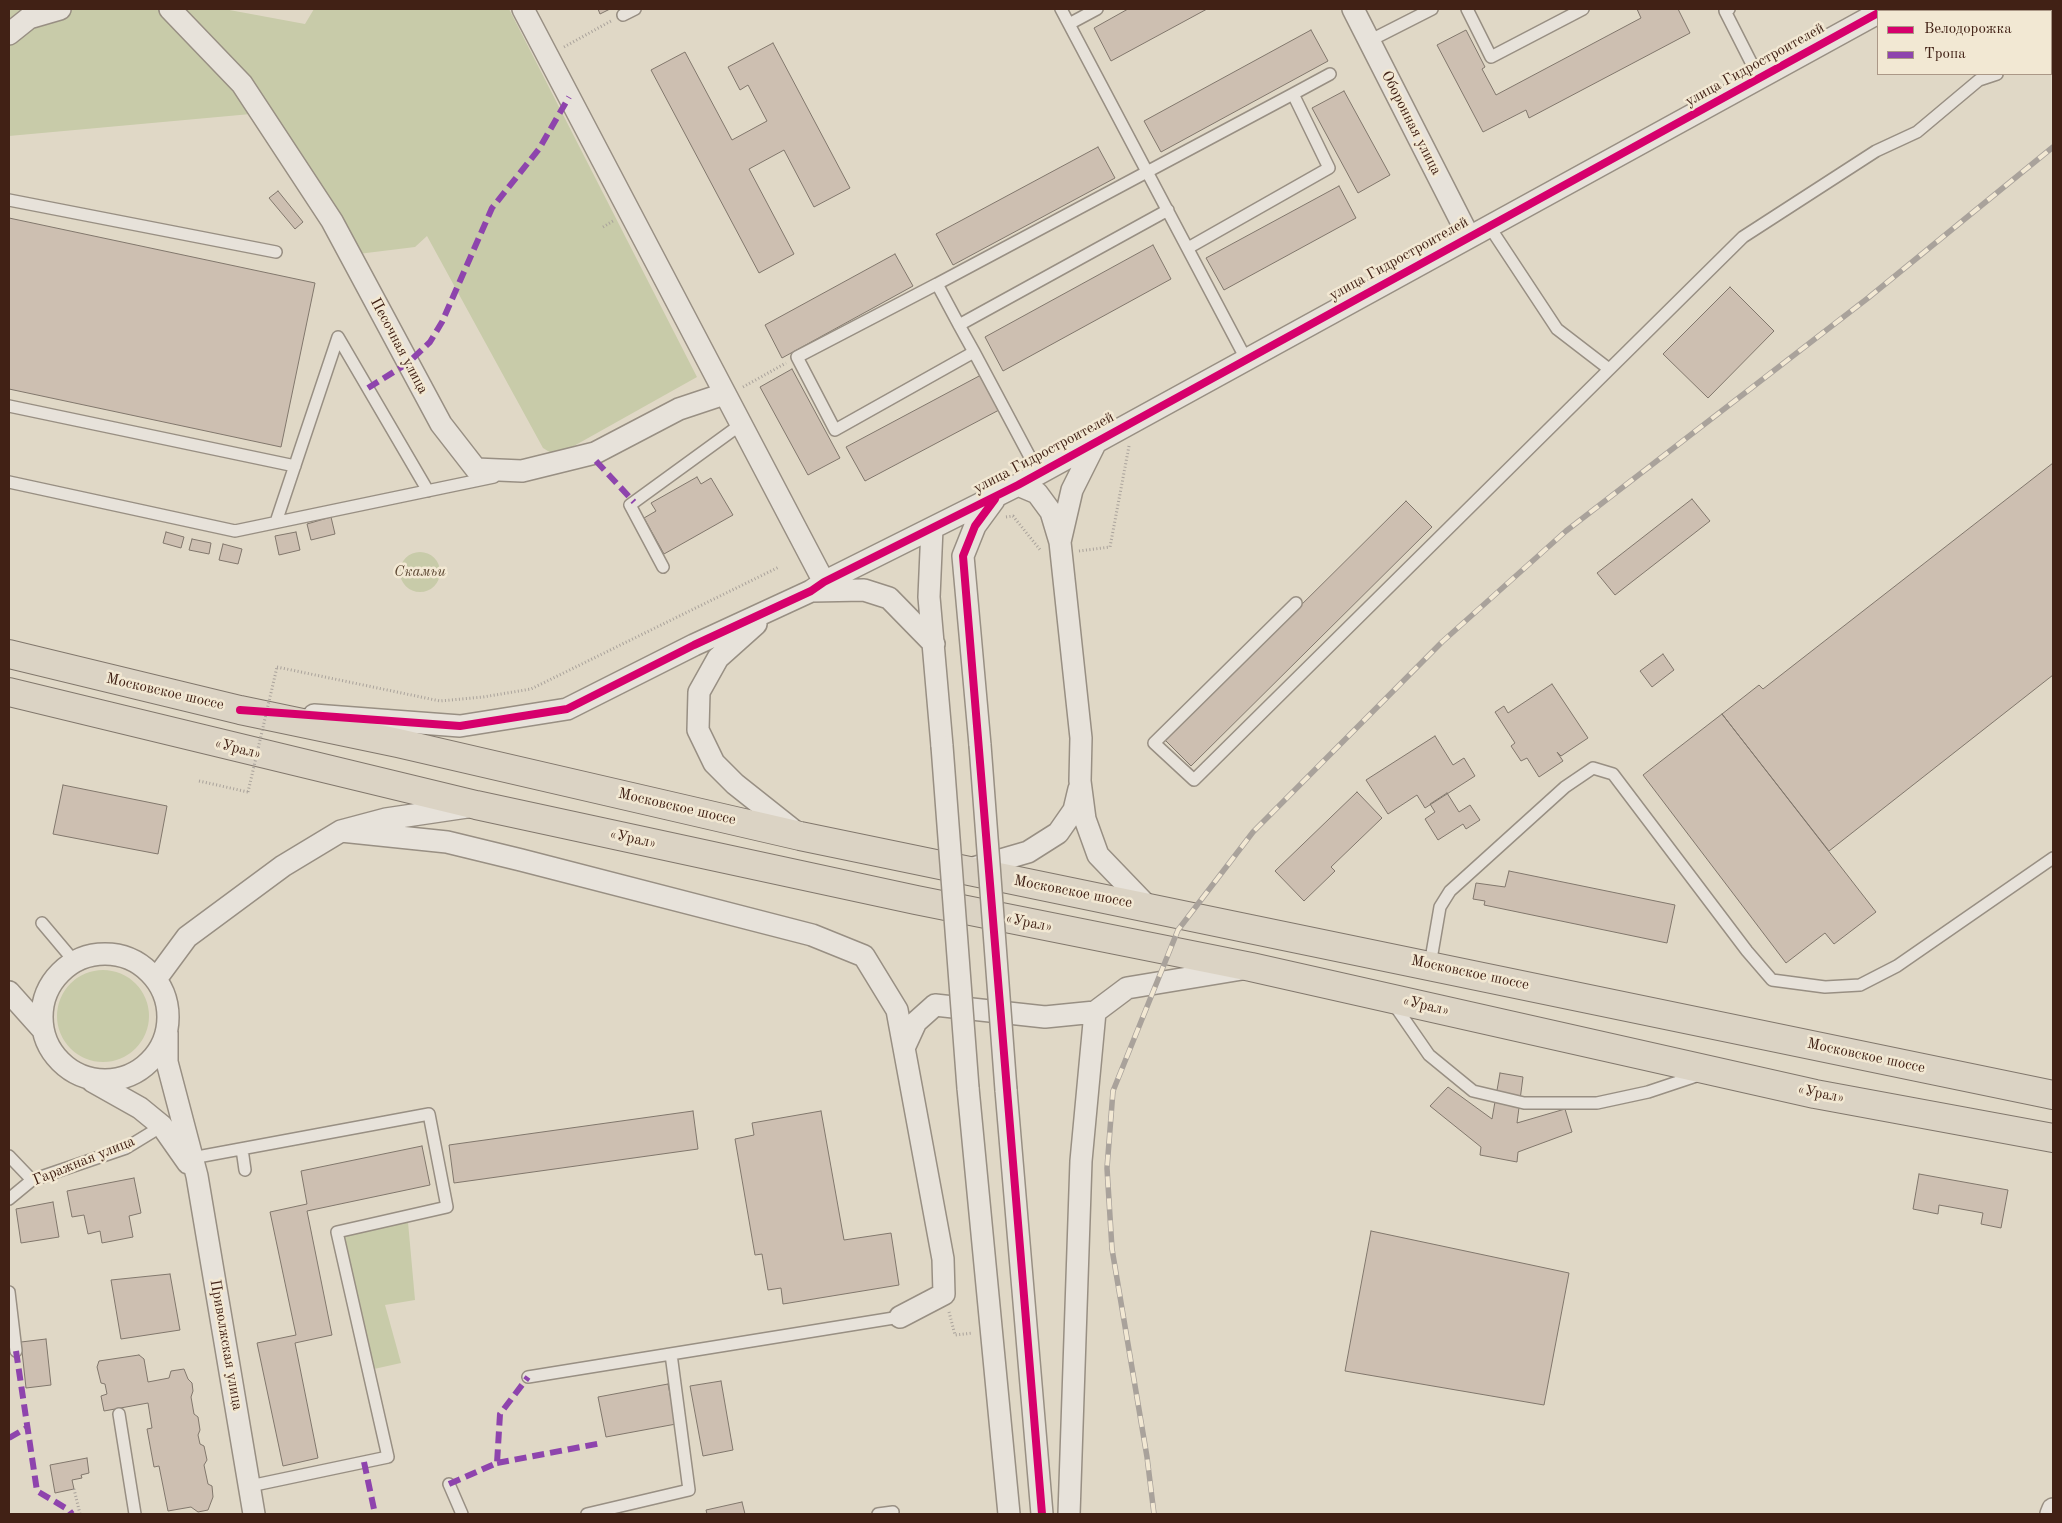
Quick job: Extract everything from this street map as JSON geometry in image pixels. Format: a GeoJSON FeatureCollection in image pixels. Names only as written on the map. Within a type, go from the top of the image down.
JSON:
{"type":"FeatureCollection","features":[{"type":"Feature","properties":{"kind":"highway","name":"Московское шоссе"},"geometry":{"type":"LineString","coordinates":[[9,654],[240,710],[407,745],[800,836],[2053,1095]]}},
{"type":"Feature","properties":{"kind":"highway","name":"«Урал»"},"geometry":{"type":"LineString","coordinates":[[9,692],[476,805],[916,900],[1251,967],[1815,1094],[2053,1138]]}},
{"type":"Feature","properties":{"kind":"street"},"geometry":{"type":"LineString","coordinates":[[9,34],[29,18],[60,9]]}},
{"type":"Feature","properties":{"kind":"street","name":"Песочная улица"},"geometry":{"type":"LineString","coordinates":[[170,9],[242,84],[332,221],[441,424],[476,469],[522,471],[595,453],[679,409],[725,395]]}},
{"type":"Feature","properties":{"kind":"street"},"geometry":{"type":"LineString","coordinates":[[523,9],[740,424],[817,587],[864,590],[889,598],[934,644]]}},
{"type":"Feature","properties":{"kind":"street","name":"Оборонная улица"},"geometry":{"type":"LineString","coordinates":[[1352,9],[1468,237]]}},
{"type":"Feature","properties":{"kind":"street","name":"улица Гидростроителей"},"geometry":{"type":"LineString","coordinates":[[240,710],[460,726],[567,709],[817,587],[1039,474],[1877,14]]}},
{"type":"Feature","properties":{"kind":"street"},"geometry":{"type":"LineString","coordinates":[[1061,550],[1072,490],[1098,440]]}},
{"type":"Feature","properties":{"kind":"street"},"geometry":{"type":"LineString","coordinates":[[1042,1514],[963,556],[975,526],[1009,489],[1037,493],[1051,512],[1061,550],[1081,738],[1080,781],[1085,819],[1098,855],[1148,907]]}},
{"type":"Feature","properties":{"kind":"street"},"geometry":{"type":"LineString","coordinates":[[932,528],[929,597],[968,1088],[1009,1514]]}},
{"type":"Feature","properties":{"kind":"street"},"geometry":{"type":"LineString","coordinates":[[776,607],[718,658],[699,692],[698,730],[714,763],[735,784],[800,836]]}},
{"type":"Feature","properties":{"kind":"street"},"geometry":{"type":"LineString","coordinates":[[966,870],[1028,852],[1058,833],[1074,810],[1080,781]]}},
{"type":"Feature","properties":{"kind":"street"},"geometry":{"type":"LineString","coordinates":[[43,1030],[43,1004],[51,984],[74,961],[98,954],[120,955],[140,964],[156,979],[187,937],[283,866],[341,831],[386,819],[476,805]]}},
{"type":"Feature","properties":{"kind":"street"},"geometry":{"type":"LineString","coordinates":[[341,831],[447,842],[812,935],[864,956],[897,1010],[943,1259],[944,1294],[900,1317]]}},
{"type":"Feature","properties":{"kind":"street"},"geometry":{"type":"LineString","coordinates":[[905,1046],[916,1022],[935,1005],[1045,1017],[1095,1012],[1127,988],[1251,967]]}},
{"type":"Feature","properties":{"kind":"street","name":"Приволжская улица"},"geometry":{"type":"LineString","coordinates":[[156,979],[163,990],[168,1011],[167,1062],[195,1167],[254,1514]]}},
{"type":"Feature","properties":{"kind":"street"},"geometry":{"type":"LineString","coordinates":[[9,992],[43,1030],[51,1050],[66,1067],[85,1078],[112,1081],[140,1070],[156,1055],[167,1033]]}},
{"type":"Feature","properties":{"kind":"street"},"geometry":{"type":"LineString","coordinates":[[1069,1514],[1081,1161],[1095,1012]]}},
{"type":"Feature","properties":{"kind":"street"},"geometry":{"type":"LineString","coordinates":[[66,1067],[140,1108],[162,1126],[195,1167]]}},
{"type":"Feature","properties":{"kind":"street"},"geometry":{"type":"LineString","coordinates":[[2051,1514],[2053,1508]]}},
{"type":"Feature","properties":{"kind":"lane"},"geometry":{"type":"LineString","coordinates":[[623,15],[635,9]]}},
{"type":"Feature","properties":{"kind":"lane"},"geometry":{"type":"LineString","coordinates":[[1062,9],[1246,359]]}},
{"type":"Feature","properties":{"kind":"lane"},"geometry":{"type":"LineString","coordinates":[[1069,24],[1097,9]]}},
{"type":"Feature","properties":{"kind":"lane"},"geometry":{"type":"LineString","coordinates":[[1369,41],[1432,9]]}},
{"type":"Feature","properties":{"kind":"lane"},"geometry":{"type":"LineString","coordinates":[[1467,9],[1491,57],[1583,9]]}},
{"type":"Feature","properties":{"kind":"lane"},"geometry":{"type":"LineString","coordinates":[[1726,10],[1759,78]]}},
{"type":"Feature","properties":{"kind":"lane"},"geometry":{"type":"LineString","coordinates":[[974,352],[835,430],[797,357],[1330,74]]}},
{"type":"Feature","properties":{"kind":"lane"},"geometry":{"type":"LineString","coordinates":[[1296,603],[1154,743],[1194,780],[1743,237],[1876,151],[1917,132],[1979,80],[1994,75]]}},
{"type":"Feature","properties":{"kind":"lane"},"geometry":{"type":"LineString","coordinates":[[1188,248],[1329,168],[1293,94]]}},
{"type":"Feature","properties":{"kind":"lane"},"geometry":{"type":"LineString","coordinates":[[9,200],[276,252]]}},
{"type":"Feature","properties":{"kind":"lane"},"geometry":{"type":"LineString","coordinates":[[959,325],[1168,210]]}},
{"type":"Feature","properties":{"kind":"lane"},"geometry":{"type":"LineString","coordinates":[[1489,226],[1557,329],[1609,369]]}},
{"type":"Feature","properties":{"kind":"lane"},"geometry":{"type":"LineString","coordinates":[[937,284],[1039,474]]}},
{"type":"Feature","properties":{"kind":"lane"},"geometry":{"type":"LineString","coordinates":[[276,522],[338,338],[428,491]]}},
{"type":"Feature","properties":{"kind":"lane"},"geometry":{"type":"LineString","coordinates":[[9,406],[295,466]]}},
{"type":"Feature","properties":{"kind":"lane"},"geometry":{"type":"LineString","coordinates":[[663,566],[630,505],[740,424]]}},
{"type":"Feature","properties":{"kind":"lane"},"geometry":{"type":"LineString","coordinates":[[9,482],[235,531],[522,471]]}},
{"type":"Feature","properties":{"kind":"lane"},"geometry":{"type":"LineString","coordinates":[[1430,965],[1440,907],[1450,891],[1565,787],[1593,768],[1613,774],[1747,951],[1772,980],[1825,987],[1860,985],[1897,966],[2053,858]]}},
{"type":"Feature","properties":{"kind":"lane"},"geometry":{"type":"LineString","coordinates":[[42,924],[74,961]]}},
{"type":"Feature","properties":{"kind":"lane"},"geometry":{"type":"LineString","coordinates":[[1389,998],[1429,1055],[1473,1090],[1524,1103],[1597,1103],[1648,1092],[1712,1070]]}},
{"type":"Feature","properties":{"kind":"lane"},"geometry":{"type":"LineString","coordinates":[[195,1167],[242,1149],[429,1114],[447,1207],[337,1232],[388,1458],[250,1486]]}},
{"type":"Feature","properties":{"kind":"lane","name":"Гаражная улица"},"geometry":{"type":"LineString","coordinates":[[9,1199],[32,1180],[126,1148],[162,1126]]}},
{"type":"Feature","properties":{"kind":"lane"},"geometry":{"type":"LineString","coordinates":[[242,1149],[245,1170]]}},
{"type":"Feature","properties":{"kind":"lane"},"geometry":{"type":"LineString","coordinates":[[9,1156],[32,1180]]}},
{"type":"Feature","properties":{"kind":"lane"},"geometry":{"type":"LineString","coordinates":[[9,1292],[16,1351]]}},
{"type":"Feature","properties":{"kind":"lane"},"geometry":{"type":"LineString","coordinates":[[528,1377],[900,1317]]}},
{"type":"Feature","properties":{"kind":"lane"},"geometry":{"type":"LineString","coordinates":[[587,1514],[690,1490],[671,1354]]}},
{"type":"Feature","properties":{"kind":"lane"},"geometry":{"type":"LineString","coordinates":[[119,1414],[135,1514]]}},
{"type":"Feature","properties":{"kind":"lane"},"geometry":{"type":"LineString","coordinates":[[449,1484],[462,1514]]}},
{"type":"Feature","properties":{"kind":"lane"},"geometry":{"type":"LineString","coordinates":[[878,1514],[893,1512]]}},
{"type":"Feature","properties":{"kind":"path"},"geometry":{"type":"LineString","coordinates":[[547,56],[623,15]]}},
{"type":"Feature","properties":{"kind":"path"},"geometry":{"type":"LineString","coordinates":[[603,227],[616,219]]}},
{"type":"Feature","properties":{"kind":"path"},"geometry":{"type":"LineString","coordinates":[[725,395],[797,357]]}},
{"type":"Feature","properties":{"kind":"path"},"geometry":{"type":"LineString","coordinates":[[1000,519],[1013,516],[1061,550],[1110,547],[1130,440]]}},
{"type":"Feature","properties":{"kind":"path"},"geometry":{"type":"LineString","coordinates":[[199,781],[248,792],[277,667],[440,701],[483,697],[531,689],[779,567]]}},
{"type":"Feature","properties":{"kind":"path"},"geometry":{"type":"LineString","coordinates":[[955,1335],[976,1333]]}},
{"type":"Feature","properties":{"kind":"path"},"geometry":{"type":"LineString","coordinates":[[74,1489],[80,1514]]}},
{"type":"Feature","properties":{"kind":"green space"},"geometry":{"type":"Polygon","coordinates":[[[9,9],[224,9],[305,24],[314,9],[509,9],[697,377],[556,456],[543,448],[427,236],[415,247],[350,255],[273,112],[9,136],[9,9]]]}},
{"type":"Feature","properties":{"kind":"green space","name":"Скамьи"},"geometry":{"type":"Polygon","coordinates":[[[424,552],[431,555],[437,561],[440,572],[439,580],[431,589],[424,592],[416,592],[409,589],[401,580],[400,568],[403,561],[412,553],[424,552]]]}},
{"type":"Feature","properties":{"kind":"green space"},"geometry":{"type":"Polygon","coordinates":[[[103,970],[121,973],[136,983],[146,998],[149,1016],[146,1034],[136,1049],[121,1059],[103,1062],[85,1059],[70,1049],[60,1034],[57,1016],[60,998],[70,983],[85,973],[103,970]]]}},
{"type":"Feature","properties":{"kind":"green space"},"geometry":{"type":"Polygon","coordinates":[[[408,1222],[415,1300],[385,1305],[401,1363],[374,1369],[343,1237],[408,1222]]]}},
{"type":"Feature","properties":{"kind":"building"},"geometry":{"type":"Polygon","coordinates":[[[598,9],[610,9],[600,14],[598,9]]]}},
{"type":"Feature","properties":{"kind":"building"},"geometry":{"type":"Polygon","coordinates":[[[1128,9],[1207,9],[1111,61],[1094,28],[1128,9]]]}},
{"type":"Feature","properties":{"kind":"building"},"geometry":{"type":"Polygon","coordinates":[[[1637,9],[1678,9],[1690,33],[1529,118],[1526,110],[1483,132],[1437,45],[1466,30],[1485,67],[1482,69],[1496,95],[1641,18],[1637,9]]]}},
{"type":"Feature","properties":{"kind":"building"},"geometry":{"type":"Polygon","coordinates":[[[1311,30],[1328,61],[1161,152],[1144,121],[1311,30]]]}},
{"type":"Feature","properties":{"kind":"building"},"geometry":{"type":"Polygon","coordinates":[[[773,43],[850,188],[814,207],[784,150],[749,169],[794,254],[759,273],[651,70],[685,52],[732,140],[767,121],[748,85],[740,90],[728,67],[773,43]]]}},
{"type":"Feature","properties":{"kind":"building"},"geometry":{"type":"Polygon","coordinates":[[[1344,91],[1390,175],[1358,193],[1312,108],[1344,91]]]}},
{"type":"Feature","properties":{"kind":"building"},"geometry":{"type":"Polygon","coordinates":[[[1098,147],[1115,178],[953,265],[936,234],[1098,147]]]}},
{"type":"Feature","properties":{"kind":"building"},"geometry":{"type":"Polygon","coordinates":[[[1339,186],[1356,218],[1224,290],[1206,258],[1339,186]]]}},
{"type":"Feature","properties":{"kind":"building"},"geometry":{"type":"Polygon","coordinates":[[[278,191],[303,222],[295,229],[269,198],[278,191]]]}},
{"type":"Feature","properties":{"kind":"building"},"geometry":{"type":"Polygon","coordinates":[[[9,218],[315,283],[281,447],[9,389],[9,218]]]}},
{"type":"Feature","properties":{"kind":"building"},"geometry":{"type":"Polygon","coordinates":[[[1153,245],[1171,279],[1003,371],[985,337],[1153,245]]]}},
{"type":"Feature","properties":{"kind":"building"},"geometry":{"type":"Polygon","coordinates":[[[895,254],[913,286],[782,358],[765,325],[895,254]]]}},
{"type":"Feature","properties":{"kind":"building"},"geometry":{"type":"Polygon","coordinates":[[[1730,287],[1774,331],[1708,398],[1663,354],[1730,287]]]}},
{"type":"Feature","properties":{"kind":"building"},"geometry":{"type":"Polygon","coordinates":[[[792,369],[840,458],[808,475],[760,387],[792,369]]]}},
{"type":"Feature","properties":{"kind":"building"},"geometry":{"type":"Polygon","coordinates":[[[981,375],[999,410],[865,481],[846,447],[981,375]]]}},
{"type":"Feature","properties":{"kind":"building"},"geometry":{"type":"Polygon","coordinates":[[[2053,463],[2053,675],[1829,851],[1722,714],[1759,685],[1763,689],[2053,463]]]}},
{"type":"Feature","properties":{"kind":"building"},"geometry":{"type":"Polygon","coordinates":[[[697,477],[701,484],[711,478],[733,515],[664,554],[644,518],[656,511],[651,503],[697,477]]]}},
{"type":"Feature","properties":{"kind":"building"},"geometry":{"type":"Polygon","coordinates":[[[1692,499],[1710,521],[1615,595],[1597,573],[1692,499]]]}},
{"type":"Feature","properties":{"kind":"building"},"geometry":{"type":"Polygon","coordinates":[[[1406,501],[1432,527],[1191,766],[1165,740],[1406,501]]]}},
{"type":"Feature","properties":{"kind":"building"},"geometry":{"type":"Polygon","coordinates":[[[331,517],[335,534],[311,540],[307,524],[331,517]]]}},
{"type":"Feature","properties":{"kind":"building"},"geometry":{"type":"Polygon","coordinates":[[[166,532],[184,537],[181,548],[163,543],[166,532]]]}},
{"type":"Feature","properties":{"kind":"building"},"geometry":{"type":"Polygon","coordinates":[[[296,532],[300,550],[279,555],[275,536],[296,532]]]}},
{"type":"Feature","properties":{"kind":"building"},"geometry":{"type":"Polygon","coordinates":[[[192,539],[211,543],[209,554],[189,550],[192,539]]]}},
{"type":"Feature","properties":{"kind":"building"},"geometry":{"type":"Polygon","coordinates":[[[223,544],[242,549],[238,564],[219,560],[223,544]]]}},
{"type":"Feature","properties":{"kind":"building"},"geometry":{"type":"Polygon","coordinates":[[[1663,654],[1674,670],[1652,687],[1640,671],[1663,654]]]}},
{"type":"Feature","properties":{"kind":"building"},"geometry":{"type":"Polygon","coordinates":[[[1552,684],[1588,738],[1561,756],[1557,752],[1563,761],[1539,777],[1527,758],[1521,761],[1511,746],[1515,743],[1495,712],[1504,706],[1508,713],[1552,684]]]}},
{"type":"Feature","properties":{"kind":"building"},"geometry":{"type":"Polygon","coordinates":[[[1722,714],[1876,912],[1834,944],[1825,933],[1786,963],[1643,775],[1722,714]]]}},
{"type":"Feature","properties":{"kind":"building"},"geometry":{"type":"Polygon","coordinates":[[[1435,736],[1453,765],[1464,758],[1475,776],[1425,808],[1417,795],[1388,814],[1366,780],[1435,736]]]}},
{"type":"Feature","properties":{"kind":"building"},"geometry":{"type":"Polygon","coordinates":[[[63,785],[167,806],[158,854],[53,834],[63,785]]]}},
{"type":"Feature","properties":{"kind":"building"},"geometry":{"type":"Polygon","coordinates":[[[1357,792],[1382,818],[1331,867],[1335,871],[1304,901],[1275,871],[1357,792]]]}},
{"type":"Feature","properties":{"kind":"building"},"geometry":{"type":"Polygon","coordinates":[[[1447,793],[1459,812],[1470,805],[1480,820],[1466,829],[1463,824],[1438,840],[1425,819],[1435,812],[1430,804],[1447,793]]]}},
{"type":"Feature","properties":{"kind":"building"},"geometry":{"type":"Polygon","coordinates":[[[1509,871],[1675,905],[1667,943],[1484,905],[1485,901],[1473,899],[1476,883],[1505,887],[1509,871]]]}},
{"type":"Feature","properties":{"kind":"building"},"geometry":{"type":"Polygon","coordinates":[[[1500,1073],[1523,1077],[1517,1123],[1565,1109],[1572,1132],[1518,1152],[1517,1162],[1480,1155],[1481,1147],[1430,1106],[1448,1087],[1492,1119],[1500,1073]]]}},
{"type":"Feature","properties":{"kind":"building"},"geometry":{"type":"Polygon","coordinates":[[[693,1111],[698,1149],[454,1183],[449,1145],[693,1111]]]}},
{"type":"Feature","properties":{"kind":"building"},"geometry":{"type":"Polygon","coordinates":[[[821,1111],[844,1240],[891,1233],[899,1285],[783,1304],[781,1288],[768,1290],[762,1254],[755,1255],[735,1139],[754,1135],[752,1123],[821,1111]]]}},
{"type":"Feature","properties":{"kind":"building"},"geometry":{"type":"Polygon","coordinates":[[[422,1146],[430,1185],[307,1211],[332,1335],[295,1343],[318,1458],[283,1466],[257,1343],[296,1335],[270,1212],[307,1204],[301,1171],[422,1146]]]}},
{"type":"Feature","properties":{"kind":"building"},"geometry":{"type":"Polygon","coordinates":[[[1919,1174],[2008,1190],[2001,1228],[1981,1224],[1983,1213],[1939,1205],[1938,1214],[1913,1209],[1919,1174]]]}},
{"type":"Feature","properties":{"kind":"building"},"geometry":{"type":"Polygon","coordinates":[[[134,1178],[141,1213],[129,1216],[133,1237],[102,1243],[100,1231],[88,1234],[84,1215],[72,1217],[67,1191],[134,1178]]]}},
{"type":"Feature","properties":{"kind":"building"},"geometry":{"type":"Polygon","coordinates":[[[53,1202],[59,1237],[21,1243],[16,1209],[53,1202]]]}},
{"type":"Feature","properties":{"kind":"building"},"geometry":{"type":"Polygon","coordinates":[[[1371,1231],[1569,1273],[1544,1405],[1345,1371],[1371,1231]]]}},
{"type":"Feature","properties":{"kind":"building"},"geometry":{"type":"Polygon","coordinates":[[[170,1274],[180,1330],[121,1339],[111,1280],[170,1274]]]}},
{"type":"Feature","properties":{"kind":"building"},"geometry":{"type":"Polygon","coordinates":[[[46,1339],[51,1385],[26,1388],[21,1342],[46,1339]]]}},
{"type":"Feature","properties":{"kind":"building"},"geometry":{"type":"Polygon","coordinates":[[[139,1355],[144,1359],[148,1382],[169,1378],[171,1371],[184,1369],[192,1383],[193,1391],[191,1397],[194,1414],[198,1417],[200,1430],[198,1435],[200,1444],[204,1446],[207,1460],[204,1465],[208,1484],[212,1486],[213,1497],[208,1510],[198,1512],[191,1507],[168,1511],[159,1466],[154,1467],[147,1429],[152,1428],[148,1403],[104,1411],[101,1396],[107,1394],[105,1384],[101,1383],[97,1367],[99,1361],[139,1355]]]}},
{"type":"Feature","properties":{"kind":"building"},"geometry":{"type":"Polygon","coordinates":[[[721,1381],[733,1450],[703,1456],[690,1386],[721,1381]]]}},
{"type":"Feature","properties":{"kind":"building"},"geometry":{"type":"Polygon","coordinates":[[[668,1384],[676,1424],[606,1437],[598,1397],[668,1384]]]}},
{"type":"Feature","properties":{"kind":"building"},"geometry":{"type":"Polygon","coordinates":[[[87,1458],[89,1473],[81,1475],[82,1478],[72,1480],[74,1489],[55,1493],[50,1465],[87,1458]]]}},
{"type":"Feature","properties":{"kind":"building"},"geometry":{"type":"Polygon","coordinates":[[[742,1502],[745,1514],[707,1514],[706,1510],[742,1502]]]}},
{"type":"Feature","properties":{"kind":"railway"},"geometry":{"type":"LineString","coordinates":[[1154,1514],[1147,1457],[1112,1249],[1107,1168],[1113,1091],[1178,930],[1253,832],[1442,642],[1566,531],[1868,298],[2053,147]]}},
{"type":"Feature","properties":{"kind":"marked path"},"geometry":{"type":"LineString","coordinates":[[368,388],[408,363],[430,342],[442,322],[492,208],[539,149],[569,97]]}},
{"type":"Feature","properties":{"kind":"marked path"},"geometry":{"type":"LineString","coordinates":[[596,461],[634,502]]}},
{"type":"Feature","properties":{"kind":"marked path"},"geometry":{"type":"LineString","coordinates":[[16,1351],[37,1491],[69,1510],[72,1514]]}},
{"type":"Feature","properties":{"kind":"marked path"},"geometry":{"type":"LineString","coordinates":[[449,1484],[497,1463],[500,1414],[528,1377]]}},
{"type":"Feature","properties":{"kind":"marked path"},"geometry":{"type":"LineString","coordinates":[[9,1438],[28,1427]]}},
{"type":"Feature","properties":{"kind":"marked path"},"geometry":{"type":"LineString","coordinates":[[497,1463],[602,1443]]}},
{"type":"Feature","properties":{"kind":"marked path"},"geometry":{"type":"LineString","coordinates":[[364,1462],[375,1514]]}},
{"type":"Feature","properties":{"kind":"cycle path"},"geometry":{"type":"LineString","coordinates":[[240,710],[460,726],[567,709],[694,645],[811,591],[824,582],[1018,485],[1877,14]]}},
{"type":"Feature","properties":{"kind":"cycle path"},"geometry":{"type":"LineString","coordinates":[[995,499],[975,526],[963,556],[1042,1514]]}}]}
